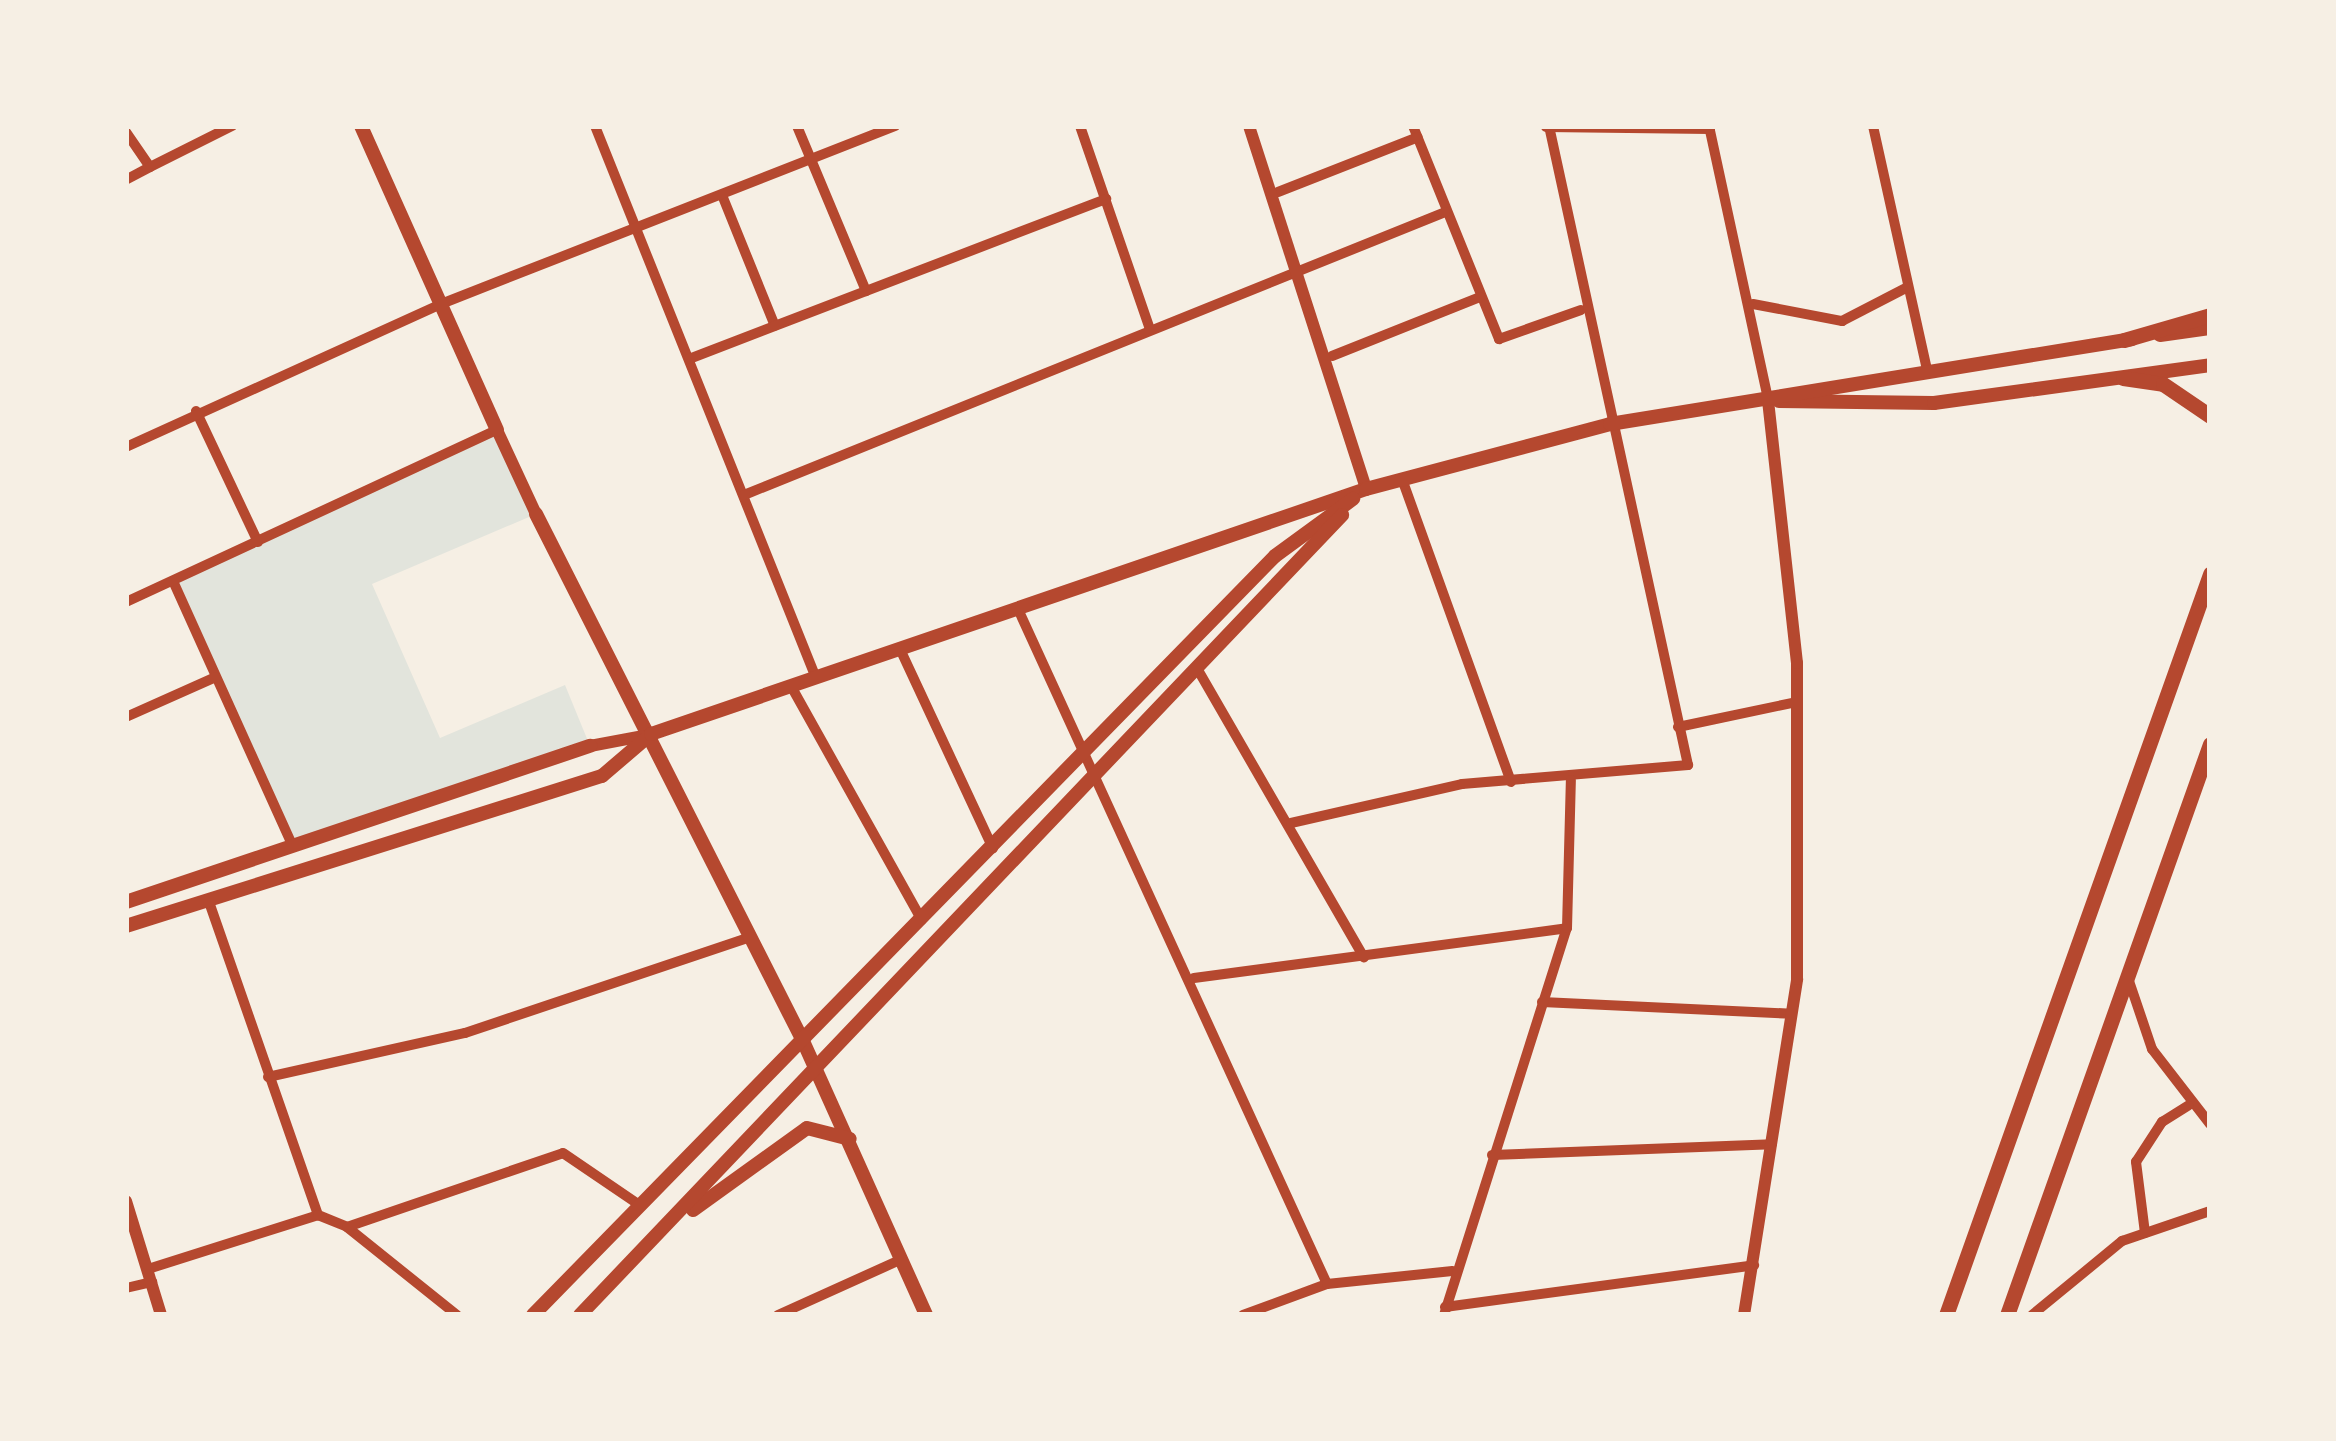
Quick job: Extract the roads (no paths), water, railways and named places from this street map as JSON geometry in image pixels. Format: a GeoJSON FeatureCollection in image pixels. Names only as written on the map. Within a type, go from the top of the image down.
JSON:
{"type":"FeatureCollection","features":[{"type":"Feature","properties":{"kind":"main road"},"geometry":{"type":"LineString","coordinates":[[361,126],[497,430]]}},
{"type":"Feature","properties":{"kind":"main road"},"geometry":{"type":"LineString","coordinates":[[2124,340],[2210,315]]}},
{"type":"Feature","properties":{"kind":"main road"},"geometry":{"type":"LineString","coordinates":[[126,926],[602,776],[651,734],[1366,489],[1610,424],[2210,328]]}},
{"type":"Feature","properties":{"kind":"main road"},"geometry":{"type":"LineString","coordinates":[[1768,400],[1838,409],[2210,365]]}},
{"type":"Feature","properties":{"kind":"main road"},"geometry":{"type":"LineString","coordinates":[[2123,378],[2163,384],[2210,416]]}},
{"type":"Feature","properties":{"kind":"main road"},"geometry":{"type":"LineString","coordinates":[[580,1315],[1366,489]]}},
{"type":"Feature","properties":{"kind":"main road"},"geometry":{"type":"LineString","coordinates":[[532,1315],[1275,556],[1366,489]]}},
{"type":"Feature","properties":{"kind":"main road"},"geometry":{"type":"LineString","coordinates":[[536,514],[803,1042],[926,1315]]}},
{"type":"Feature","properties":{"kind":"main road"},"geometry":{"type":"LineString","coordinates":[[1946,1315],[2210,574]]}},
{"type":"Feature","properties":{"kind":"main road"},"geometry":{"type":"LineString","coordinates":[[2007,1315],[2210,744]]}},
{"type":"Feature","properties":{"kind":"main road"},"geometry":{"type":"LineString","coordinates":[[126,902],[590,746]]}},
{"type":"Feature","properties":{"kind":"main road"},"geometry":{"type":"LineString","coordinates":[[664,1231],[807,1128],[850,1139]]}},
{"type":"Feature","properties":{"kind":"street"},"geometry":{"type":"LineString","coordinates":[[126,180],[232,126]]}},
{"type":"Feature","properties":{"kind":"street"},"geometry":{"type":"LineString","coordinates":[[595,126],[816,678]]}},
{"type":"Feature","properties":{"kind":"street"},"geometry":{"type":"LineString","coordinates":[[797,126],[866,291]]}},
{"type":"Feature","properties":{"kind":"street"},"geometry":{"type":"LineString","coordinates":[[126,447],[196,411],[441,304],[895,126]]}},
{"type":"Feature","properties":{"kind":"street"},"geometry":{"type":"LineString","coordinates":[[1080,126],[1150,329]]}},
{"type":"Feature","properties":{"kind":"street"},"geometry":{"type":"LineString","coordinates":[[1249,126],[1278,191],[1332,356],[1366,489]]}},
{"type":"Feature","properties":{"kind":"street"},"geometry":{"type":"LineString","coordinates":[[1873,126],[1927,370]]}},
{"type":"Feature","properties":{"kind":"street"},"geometry":{"type":"LineString","coordinates":[[1291,823],[1511,782],[1571,780],[1688,765],[1581,310],[1547,127],[1709,128],[1753,304],[1768,400],[1797,702],[1792,1014],[1744,1315]]}},
{"type":"Feature","properties":{"kind":"street"},"geometry":{"type":"LineString","coordinates":[[1278,191],[1415,131],[1499,338],[1581,310]]}},
{"type":"Feature","properties":{"kind":"street"},"geometry":{"type":"LineString","coordinates":[[126,132],[150,167]]}},
{"type":"Feature","properties":{"kind":"street"},"geometry":{"type":"LineString","coordinates":[[722,194],[776,326]]}},
{"type":"Feature","properties":{"kind":"street"},"geometry":{"type":"LineString","coordinates":[[689,359],[1106,199]]}},
{"type":"Feature","properties":{"kind":"street"},"geometry":{"type":"LineString","coordinates":[[744,496],[1445,212]]}},
{"type":"Feature","properties":{"kind":"street"},"geometry":{"type":"LineString","coordinates":[[1753,304],[1842,321],[1908,287]]}},
{"type":"Feature","properties":{"kind":"street"},"geometry":{"type":"LineString","coordinates":[[1332,356],[1480,297]]}},
{"type":"Feature","properties":{"kind":"street"},"geometry":{"type":"LineString","coordinates":[[196,411],[258,542]]}},
{"type":"Feature","properties":{"kind":"street"},"geometry":{"type":"LineString","coordinates":[[126,602],[497,430],[536,514]]}},
{"type":"Feature","properties":{"kind":"street"},"geometry":{"type":"LineString","coordinates":[[1402,479],[1511,782]]}},
{"type":"Feature","properties":{"kind":"street"},"geometry":{"type":"LineString","coordinates":[[173,581],[292,845]]}},
{"type":"Feature","properties":{"kind":"street"},"geometry":{"type":"LineString","coordinates":[[1018,609],[1194,978],[1327,1284]]}},
{"type":"Feature","properties":{"kind":"street"},"geometry":{"type":"LineString","coordinates":[[900,649],[993,848]]}},
{"type":"Feature","properties":{"kind":"street"},"geometry":{"type":"LineString","coordinates":[[1198,670],[1291,823],[1364,957]]}},
{"type":"Feature","properties":{"kind":"street"},"geometry":{"type":"LineString","coordinates":[[126,717],[216,677]]}},
{"type":"Feature","properties":{"kind":"street"},"geometry":{"type":"LineString","coordinates":[[791,686],[922,920]]}},
{"type":"Feature","properties":{"kind":"street"},"geometry":{"type":"LineString","coordinates":[[1678,728],[1797,702]]}},
{"type":"Feature","properties":{"kind":"street"},"geometry":{"type":"LineString","coordinates":[[590,746],[651,734]]}},
{"type":"Feature","properties":{"kind":"street"},"geometry":{"type":"LineString","coordinates":[[1571,780],[1567,928],[1452,1271],[1445,1311],[1754,1264]]}},
{"type":"Feature","properties":{"kind":"street"},"geometry":{"type":"LineString","coordinates":[[208,898],[318,1215]]}},
{"type":"Feature","properties":{"kind":"street"},"geometry":{"type":"LineString","coordinates":[[1194,978],[1567,928]]}},
{"type":"Feature","properties":{"kind":"street"},"geometry":{"type":"LineString","coordinates":[[268,1077],[483,1028],[751,937]]}},
{"type":"Feature","properties":{"kind":"street"},"geometry":{"type":"LineString","coordinates":[[2128,978],[2152,1049],[2188,1106],[2210,1124]]}},
{"type":"Feature","properties":{"kind":"street"},"geometry":{"type":"LineString","coordinates":[[1542,1003],[1792,1014]]}},
{"type":"Feature","properties":{"kind":"street"},"geometry":{"type":"LineString","coordinates":[[2145,1234],[2135,1162],[2162,1122],[2188,1106]]}},
{"type":"Feature","properties":{"kind":"street"},"geometry":{"type":"LineString","coordinates":[[1492,1155],[1772,1144]]}},
{"type":"Feature","properties":{"kind":"street"},"geometry":{"type":"LineString","coordinates":[[347,1227],[563,1153],[641,1206]]}},
{"type":"Feature","properties":{"kind":"street"},"geometry":{"type":"LineString","coordinates":[[126,1201],[161,1315]]}},
{"type":"Feature","properties":{"kind":"street"},"geometry":{"type":"LineString","coordinates":[[2032,1315],[2089,1262],[2145,1234],[2210,1211]]}},
{"type":"Feature","properties":{"kind":"street"},"geometry":{"type":"LineString","coordinates":[[126,1288],[318,1215],[347,1227],[457,1315]]}},
{"type":"Feature","properties":{"kind":"street"},"geometry":{"type":"LineString","coordinates":[[778,1315],[902,1259]]}},
{"type":"Feature","properties":{"kind":"street"},"geometry":{"type":"LineString","coordinates":[[1244,1315],[1327,1284],[1452,1271]]}}]}
